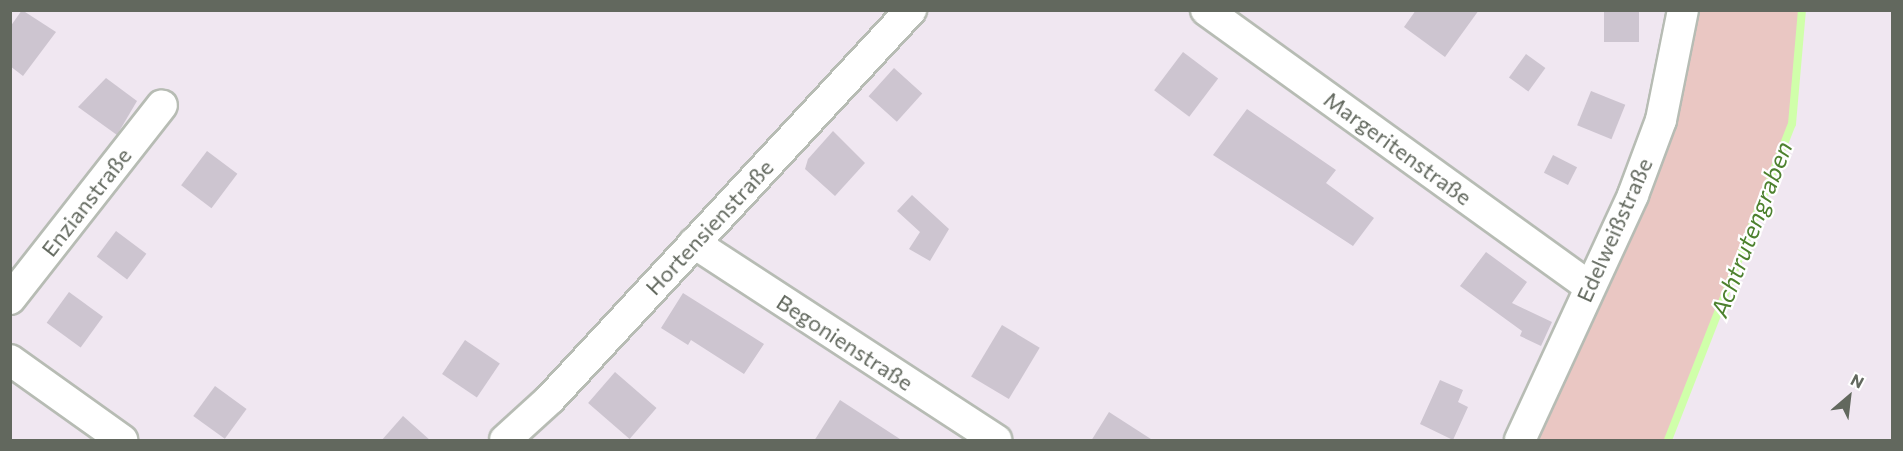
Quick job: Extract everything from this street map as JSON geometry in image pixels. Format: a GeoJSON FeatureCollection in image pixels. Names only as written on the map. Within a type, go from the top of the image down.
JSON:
{"type":"FeatureCollection","features":[{"type":"Feature","properties":{"kind":"street","name":"Hortensienstraße"},"geometry":{"type":"LineString","coordinates":[[505,441],[694,243],[911,10]]}},
{"type":"Feature","properties":{"kind":"street","name":"Margeritenstraße"},"geometry":{"type":"LineString","coordinates":[[1206,10],[1589,286]]}},
{"type":"Feature","properties":{"kind":"street","name":"Edelweißstraße"},"geometry":{"type":"LineString","coordinates":[[1520,441],[1589,286],[1633,195],[1661,120],[1683,10]]}},
{"type":"Feature","properties":{"kind":"street","name":"Enzianstraße"},"geometry":{"type":"LineString","coordinates":[[10,299],[162,105]]}},
{"type":"Feature","properties":{"kind":"street","name":"Begonienstraße"},"geometry":{"type":"LineString","coordinates":[[694,243],[996,441]]}},
{"type":"Feature","properties":{"kind":"street"},"geometry":{"type":"LineString","coordinates":[[10,360],[122,441]]}},
{"type":"Feature","properties":{"kind":"shaded area"},"geometry":{"type":"Polygon","coordinates":[[[1683,11],[1802,11],[1792,124],[1668,440],[1520,440],[1589,286],[1683,11]]]}},
{"type":"Feature","properties":{"kind":"building"},"geometry":{"type":"Polygon","coordinates":[[[22,10],[56,32],[23,76],[10,66],[10,27],[22,10]]]}},
{"type":"Feature","properties":{"kind":"building"},"geometry":{"type":"Polygon","coordinates":[[[1416,10],[1479,10],[1445,57],[1404,27],[1416,10]]]}},
{"type":"Feature","properties":{"kind":"building"},"geometry":{"type":"Polygon","coordinates":[[[1604,10],[1639,10],[1639,42],[1604,42],[1604,10]]]}},
{"type":"Feature","properties":{"kind":"building"},"geometry":{"type":"Polygon","coordinates":[[[1183,52],[1218,78],[1189,117],[1154,90],[1183,52]]]}},
{"type":"Feature","properties":{"kind":"building"},"geometry":{"type":"Polygon","coordinates":[[[1526,54],[1545,68],[1528,92],[1509,77],[1526,54]]]}},
{"type":"Feature","properties":{"kind":"building"},"geometry":{"type":"Polygon","coordinates":[[[894,68],[922,93],[897,122],[869,96],[894,68]]]}},
{"type":"Feature","properties":{"kind":"building"},"geometry":{"type":"Polygon","coordinates":[[[106,78],[137,101],[117,135],[78,107],[106,78]]]}},
{"type":"Feature","properties":{"kind":"building"},"geometry":{"type":"Polygon","coordinates":[[[1591,91],[1625,105],[1611,139],[1577,125],[1591,91]]]}},
{"type":"Feature","properties":{"kind":"building"},"geometry":{"type":"Polygon","coordinates":[[[1247,109],[1336,170],[1326,183],[1374,218],[1353,246],[1213,155],[1247,109]]]}},
{"type":"Feature","properties":{"kind":"building"},"geometry":{"type":"Polygon","coordinates":[[[833,131],[865,163],[835,196],[805,169],[808,159],[833,131]]]}},
{"type":"Feature","properties":{"kind":"building"},"geometry":{"type":"Polygon","coordinates":[[[207,151],[237,174],[211,208],[181,185],[207,151]]]}},
{"type":"Feature","properties":{"kind":"building"},"geometry":{"type":"Polygon","coordinates":[[[1553,155],[1577,167],[1568,185],[1544,173],[1553,155]]]}},
{"type":"Feature","properties":{"kind":"building"},"geometry":{"type":"Polygon","coordinates":[[[912,195],[949,229],[930,261],[909,249],[920,232],[897,211],[912,195]]]}},
{"type":"Feature","properties":{"kind":"building"},"geometry":{"type":"Polygon","coordinates":[[[116,231],[146,254],[127,279],[97,257],[116,231]]]}},
{"type":"Feature","properties":{"kind":"building"},"geometry":{"type":"Polygon","coordinates":[[[1486,252],[1527,282],[1512,303],[1552,322],[1541,346],[1520,336],[1522,331],[1460,286],[1486,252]]]}},
{"type":"Feature","properties":{"kind":"building"},"geometry":{"type":"Polygon","coordinates":[[[69,292],[103,317],[81,347],[47,323],[69,292]]]}},
{"type":"Feature","properties":{"kind":"building"},"geometry":{"type":"Polygon","coordinates":[[[683,293],[764,344],[744,374],[691,340],[688,345],[661,328],[683,293]]]}},
{"type":"Feature","properties":{"kind":"building"},"geometry":{"type":"Polygon","coordinates":[[[1002,325],[1040,348],[1009,399],[971,376],[1002,325]]]}},
{"type":"Feature","properties":{"kind":"building"},"geometry":{"type":"Polygon","coordinates":[[[465,340],[500,363],[477,397],[442,374],[465,340]]]}},
{"type":"Feature","properties":{"kind":"building"},"geometry":{"type":"Polygon","coordinates":[[[615,372],[657,408],[630,439],[588,403],[615,372]]]}},
{"type":"Feature","properties":{"kind":"building"},"geometry":{"type":"Polygon","coordinates":[[[1440,380],[1463,390],[1458,402],[1468,407],[1453,440],[1420,424],[1440,380]]]}},
{"type":"Feature","properties":{"kind":"building"},"geometry":{"type":"Polygon","coordinates":[[[215,386],[247,409],[225,439],[193,416],[215,386]]]}},
{"type":"Feature","properties":{"kind":"building"},"geometry":{"type":"Polygon","coordinates":[[[840,400],[903,441],[814,441],[840,400]]]}},
{"type":"Feature","properties":{"kind":"building"},"geometry":{"type":"Polygon","coordinates":[[[1109,412],[1154,441],[1091,441],[1109,412]]]}},
{"type":"Feature","properties":{"kind":"building"},"geometry":{"type":"Polygon","coordinates":[[[403,416],[431,441],[381,441],[403,416]]]}},
{"type":"Feature","properties":{"kind":"waterway","name":"Achtrutengraben"},"geometry":{"type":"LineString","coordinates":[[1668,440],[1792,124],[1802,10]]}}]}
